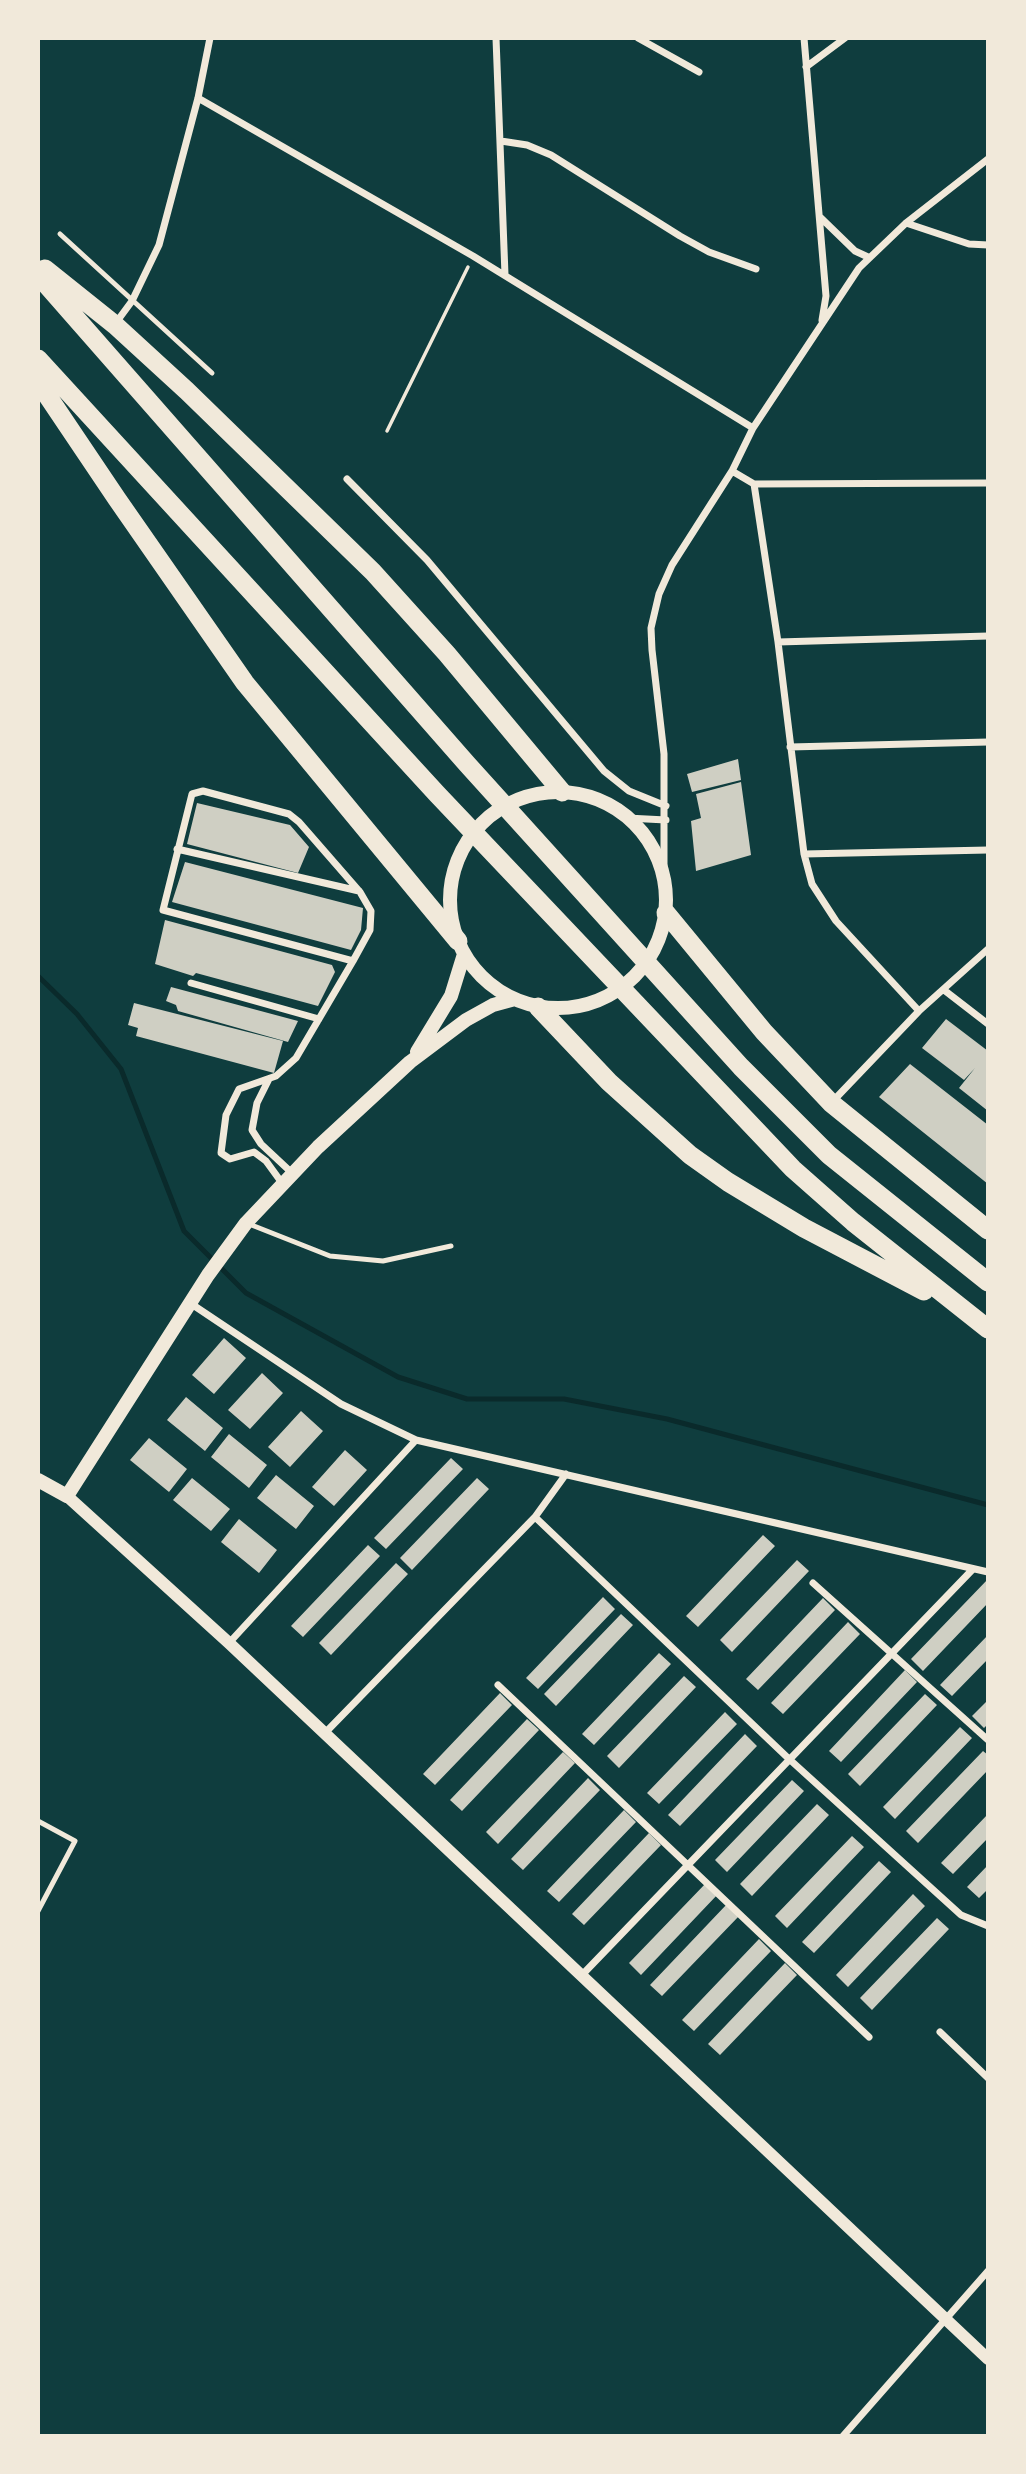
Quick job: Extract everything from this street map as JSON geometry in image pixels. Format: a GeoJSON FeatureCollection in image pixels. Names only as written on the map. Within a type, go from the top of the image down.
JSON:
{"type":"FeatureCollection","features":[{"type":"Feature","properties":{"kind":"highway"},"geometry":{"type":"LineString","coordinates":[[38,264],[115,325],[263,463],[373,572],[447,654],[562,792]]}},
{"type":"Feature","properties":{"kind":"highway"},"geometry":{"type":"LineString","coordinates":[[38,275],[467,764],[683,1003],[829,1155],[988,1282]]}},
{"type":"Feature","properties":{"kind":"highway"},"geometry":{"type":"LineString","coordinates":[[38,359],[437,794],[813,1188],[962,1311],[988,1329]]}},
{"type":"Feature","properties":{"kind":"highway"},"geometry":{"type":"LineString","coordinates":[[38,377],[47,395],[117,499],[246,683],[461,947]]}},
{"type":"Feature","properties":{"kind":"highway"},"geometry":{"type":"LineString","coordinates":[[666,913],[764,1032],[831,1103],[988,1230]]}},
{"type":"Feature","properties":{"kind":"highway"},"geometry":{"type":"LineString","coordinates":[[538,1007],[609,1082],[700,1162],[804,1227],[962,1311]]}},
{"type":"Feature","properties":{"kind":"main road"},"geometry":{"type":"LineString","coordinates":[[562,792],[597,800],[628,818],[651,844],[664,877],[666,913],[656,947],[636,976],[608,997],[574,1008],[538,1007],[514,999],[477,973],[461,947],[450,915],[450,888],[457,862],[469,838],[487,818],[510,803],[536,794],[562,792]]}},
{"type":"Feature","properties":{"kind":"main road"},"geometry":{"type":"LineString","coordinates":[[410,1062],[451,996],[461,947]]}},
{"type":"Feature","properties":{"kind":"main road"},"geometry":{"type":"LineString","coordinates":[[38,1480],[67,1496],[208,1275],[246,1223],[287,1178],[410,1062],[481,1011],[514,999]]}},
{"type":"Feature","properties":{"kind":"street"},"geometry":{"type":"LineString","coordinates":[[115,325],[132,301],[159,245],[198,98],[210,38]]}},
{"type":"Feature","properties":{"kind":"street"},"geometry":{"type":"LineString","coordinates":[[496,38],[505,275]]}},
{"type":"Feature","properties":{"kind":"street"},"geometry":{"type":"LineString","coordinates":[[638,38],[699,72]]}},
{"type":"Feature","properties":{"kind":"street"},"geometry":{"type":"LineString","coordinates":[[804,38],[826,296],[821,324]]}},
{"type":"Feature","properties":{"kind":"street"},"geometry":{"type":"LineString","coordinates":[[806,67],[845,38]]}},
{"type":"Feature","properties":{"kind":"street"},"geometry":{"type":"LineString","coordinates":[[198,98],[505,275],[753,428]]}},
{"type":"Feature","properties":{"kind":"street"},"geometry":{"type":"LineString","coordinates":[[501,141],[527,145],[551,155],[680,236],[709,252],[756,269]]}},
{"type":"Feature","properties":{"kind":"street"},"geometry":{"type":"LineString","coordinates":[[664,877],[664,754],[652,650],[654,611],[672,565],[732,471],[753,428],[868,257],[906,223],[988,159]]}},
{"type":"Feature","properties":{"kind":"street"},"geometry":{"type":"LineString","coordinates":[[820,217],[855,251],[868,257]]}},
{"type":"Feature","properties":{"kind":"street"},"geometry":{"type":"LineString","coordinates":[[906,223],[969,244],[988,245]]}},
{"type":"Feature","properties":{"kind":"street"},"geometry":{"type":"LineString","coordinates":[[732,471],[754,484],[988,482]]}},
{"type":"Feature","properties":{"kind":"street"},"geometry":{"type":"LineString","coordinates":[[347,479],[426,561],[604,771],[629,791],[666,806]]}},
{"type":"Feature","properties":{"kind":"street"},"geometry":{"type":"LineString","coordinates":[[754,484],[778,642],[804,854],[812,884],[823,904],[919,1011]]}},
{"type":"Feature","properties":{"kind":"street"},"geometry":{"type":"LineString","coordinates":[[778,642],[988,635]]}},
{"type":"Feature","properties":{"kind":"street"},"geometry":{"type":"LineString","coordinates":[[790,747],[988,742]]}},
{"type":"Feature","properties":{"kind":"street"},"geometry":{"type":"LineString","coordinates":[[287,1178],[254,1152],[230,1158],[221,1153],[219,1147],[235,1093],[270,1079],[290,1067],[353,961],[372,925],[369,903],[289,814],[203,791],[192,793],[163,911],[353,961]]}},
{"type":"Feature","properties":{"kind":"street"},"geometry":{"type":"LineString","coordinates":[[628,818],[666,820]]}},
{"type":"Feature","properties":{"kind":"street"},"geometry":{"type":"LineString","coordinates":[[177,849],[360,891]]}},
{"type":"Feature","properties":{"kind":"street"},"geometry":{"type":"LineString","coordinates":[[804,854],[988,850]]}},
{"type":"Feature","properties":{"kind":"street"},"geometry":{"type":"LineString","coordinates":[[831,1103],[919,1011],[988,950]]}},
{"type":"Feature","properties":{"kind":"street"},"geometry":{"type":"LineString","coordinates":[[191,983],[319,1019]]}},
{"type":"Feature","properties":{"kind":"street"},"geometry":{"type":"LineString","coordinates":[[944,990],[988,1024]]}},
{"type":"Feature","properties":{"kind":"street"},"geometry":{"type":"LineString","coordinates":[[270,1079],[257,1103],[252,1130],[287,1178]]}},
{"type":"Feature","properties":{"kind":"street"},"geometry":{"type":"LineString","coordinates":[[190,1303],[341,1404],[416,1440],[988,1572]]}},
{"type":"Feature","properties":{"kind":"street"},"geometry":{"type":"LineString","coordinates":[[229,1643],[416,1440]]}},
{"type":"Feature","properties":{"kind":"street"},"geometry":{"type":"LineString","coordinates":[[325,1733],[535,1517],[566,1474]]}},
{"type":"Feature","properties":{"kind":"street"},"geometry":{"type":"LineString","coordinates":[[67,1496],[229,1643],[988,2359]]}},
{"type":"Feature","properties":{"kind":"street"},"geometry":{"type":"LineString","coordinates":[[535,1517],[788,1758],[961,1915],[988,1926]]}},
{"type":"Feature","properties":{"kind":"street"},"geometry":{"type":"LineString","coordinates":[[582,1975],[788,1758],[973,1569]]}},
{"type":"Feature","properties":{"kind":"street"},"geometry":{"type":"LineString","coordinates":[[813,1583],[988,1740]]}},
{"type":"Feature","properties":{"kind":"street"},"geometry":{"type":"LineString","coordinates":[[498,1685],[869,2037]]}},
{"type":"Feature","properties":{"kind":"street"},"geometry":{"type":"LineString","coordinates":[[940,2032],[988,2078]]}},
{"type":"Feature","properties":{"kind":"street"},"geometry":{"type":"LineString","coordinates":[[843,2435],[988,2271]]}},
{"type":"Feature","properties":{"kind":"lane"},"geometry":{"type":"LineString","coordinates":[[60,234],[212,373]]}},
{"type":"Feature","properties":{"kind":"lane"},"geometry":{"type":"LineString","coordinates":[[246,1223],[330,1256],[383,1261],[451,1246]]}},
{"type":"Feature","properties":{"kind":"lane"},"geometry":{"type":"LineString","coordinates":[[38,1821],[75,1841],[38,1911]]}},
{"type":"Feature","properties":{"kind":"path"},"geometry":{"type":"LineString","coordinates":[[387,431],[473,256]]}},
{"type":"Feature","properties":{"kind":"building"},"geometry":{"type":"Polygon","coordinates":[[[738,759],[741,780],[692,792],[687,774],[738,759]]]}},
{"type":"Feature","properties":{"kind":"building"},"geometry":{"type":"Polygon","coordinates":[[[741,782],[751,855],[696,871],[691,821],[701,818],[696,794],[741,782]]]}},
{"type":"Feature","properties":{"kind":"building"},"geometry":{"type":"Polygon","coordinates":[[[197,803],[290,825],[309,847],[298,873],[187,844],[197,803]]]}},
{"type":"Feature","properties":{"kind":"building"},"geometry":{"type":"Polygon","coordinates":[[[185,862],[363,908],[361,930],[351,950],[172,902],[185,862]]]}},
{"type":"Feature","properties":{"kind":"building"},"geometry":{"type":"Polygon","coordinates":[[[165,920],[332,965],[335,972],[318,1006],[196,973],[193,976],[155,964],[165,920]]]}},
{"type":"Feature","properties":{"kind":"building"},"geometry":{"type":"Polygon","coordinates":[[[171,987],[298,1021],[288,1042],[178,1011],[176,1005],[166,1001],[171,987]]]}},
{"type":"Feature","properties":{"kind":"building"},"geometry":{"type":"Polygon","coordinates":[[[134,1003],[283,1041],[274,1073],[136,1036],[138,1028],[128,1025],[134,1003]]]}},
{"type":"Feature","properties":{"kind":"building"},"geometry":{"type":"Polygon","coordinates":[[[946,1019],[988,1051],[988,1111],[959,1088],[975,1068],[964,1080],[922,1048],[946,1019]]]}},
{"type":"Feature","properties":{"kind":"building"},"geometry":{"type":"Polygon","coordinates":[[[910,1064],[988,1125],[988,1184],[879,1097],[910,1064]]]}},
{"type":"Feature","properties":{"kind":"building"},"geometry":{"type":"Polygon","coordinates":[[[224,1338],[246,1358],[214,1394],[192,1375],[224,1338]]]}},
{"type":"Feature","properties":{"kind":"building"},"geometry":{"type":"Polygon","coordinates":[[[262,1373],[283,1393],[250,1429],[228,1410],[262,1373]]]}},
{"type":"Feature","properties":{"kind":"building"},"geometry":{"type":"Polygon","coordinates":[[[186,1397],[223,1428],[205,1451],[167,1420],[186,1397]]]}},
{"type":"Feature","properties":{"kind":"building"},"geometry":{"type":"Polygon","coordinates":[[[301,1411],[323,1431],[290,1467],[268,1447],[301,1411]]]}},
{"type":"Feature","properties":{"kind":"building"},"geometry":{"type":"Polygon","coordinates":[[[229,1434],[267,1465],[249,1488],[211,1457],[229,1434]]]}},
{"type":"Feature","properties":{"kind":"building"},"geometry":{"type":"Polygon","coordinates":[[[149,1438],[187,1469],[169,1492],[130,1460],[149,1438]]]}},
{"type":"Feature","properties":{"kind":"building"},"geometry":{"type":"Polygon","coordinates":[[[345,1450],[367,1470],[334,1506],[312,1487],[345,1450]]]}},
{"type":"Feature","properties":{"kind":"building"},"geometry":{"type":"Polygon","coordinates":[[[451,1458],[463,1469],[386,1549],[374,1538],[451,1458]]]}},
{"type":"Feature","properties":{"kind":"building"},"geometry":{"type":"Polygon","coordinates":[[[276,1475],[314,1506],[296,1529],[257,1498],[276,1475]]]}},
{"type":"Feature","properties":{"kind":"building"},"geometry":{"type":"Polygon","coordinates":[[[192,1478],[230,1509],[211,1531],[173,1500],[192,1478]]]}},
{"type":"Feature","properties":{"kind":"building"},"geometry":{"type":"Polygon","coordinates":[[[477,1478],[489,1489],[412,1570],[400,1558],[477,1478]]]}},
{"type":"Feature","properties":{"kind":"building"},"geometry":{"type":"Polygon","coordinates":[[[239,1519],[277,1550],[259,1573],[221,1542],[239,1519]]]}},
{"type":"Feature","properties":{"kind":"building"},"geometry":{"type":"Polygon","coordinates":[[[763,1535],[775,1546],[698,1627],[686,1616],[763,1535]]]}},
{"type":"Feature","properties":{"kind":"building"},"geometry":{"type":"Polygon","coordinates":[[[368,1545],[380,1556],[303,1637],[291,1626],[368,1545]]]}},
{"type":"Feature","properties":{"kind":"building"},"geometry":{"type":"Polygon","coordinates":[[[797,1560],[809,1571],[732,1652],[720,1640],[797,1560]]]}},
{"type":"Feature","properties":{"kind":"building"},"geometry":{"type":"Polygon","coordinates":[[[396,1563],[408,1574],[331,1655],[319,1643],[396,1563]]]}},
{"type":"Feature","properties":{"kind":"building"},"geometry":{"type":"Polygon","coordinates":[[[988,1579],[988,1603],[923,1671],[911,1659],[988,1579]]]}},
{"type":"Feature","properties":{"kind":"building"},"geometry":{"type":"Polygon","coordinates":[[[603,1597],[615,1609],[538,1689],[526,1678],[603,1597]]]}},
{"type":"Feature","properties":{"kind":"building"},"geometry":{"type":"Polygon","coordinates":[[[823,1598],[835,1610],[758,1690],[746,1679],[823,1598]]]}},
{"type":"Feature","properties":{"kind":"building"},"geometry":{"type":"Polygon","coordinates":[[[621,1614],[633,1625],[556,1706],[544,1694],[621,1614]]]}},
{"type":"Feature","properties":{"kind":"building"},"geometry":{"type":"Polygon","coordinates":[[[848,1622],[860,1634],[783,1714],[771,1703],[848,1622]]]}},
{"type":"Feature","properties":{"kind":"building"},"geometry":{"type":"Polygon","coordinates":[[[988,1635],[988,1659],[952,1696],[940,1685],[988,1635]]]}},
{"type":"Feature","properties":{"kind":"building"},"geometry":{"type":"Polygon","coordinates":[[[659,1653],[671,1664],[594,1745],[582,1734],[659,1653]]]}},
{"type":"Feature","properties":{"kind":"building"},"geometry":{"type":"Polygon","coordinates":[[[905,1670],[917,1682],[841,1762],[829,1751],[905,1670]]]}},
{"type":"Feature","properties":{"kind":"building"},"geometry":{"type":"Polygon","coordinates":[[[684,1676],[696,1687],[619,1768],[607,1756],[684,1676]]]}},
{"type":"Feature","properties":{"kind":"building"},"geometry":{"type":"Polygon","coordinates":[[[500,1693],[512,1705],[435,1785],[423,1774],[500,1693]]]}},
{"type":"Feature","properties":{"kind":"building"},"geometry":{"type":"Polygon","coordinates":[[[925,1694],[937,1705],[860,1786],[848,1774],[925,1694]]]}},
{"type":"Feature","properties":{"kind":"building"},"geometry":{"type":"Polygon","coordinates":[[[988,1700],[988,1724],[984,1728],[972,1716],[988,1700]]]}},
{"type":"Feature","properties":{"kind":"building"},"geometry":{"type":"Polygon","coordinates":[[[725,1712],[737,1724],[659,1804],[647,1793],[725,1712]]]}},
{"type":"Feature","properties":{"kind":"building"},"geometry":{"type":"Polygon","coordinates":[[[527,1719],[539,1730],[462,1811],[450,1800],[527,1719]]]}},
{"type":"Feature","properties":{"kind":"building"},"geometry":{"type":"Polygon","coordinates":[[[960,1727],[972,1738],[895,1819],[883,1807],[960,1727]]]}},
{"type":"Feature","properties":{"kind":"building"},"geometry":{"type":"Polygon","coordinates":[[[745,1734],[757,1746],[680,1826],[668,1815],[745,1734]]]}},
{"type":"Feature","properties":{"kind":"building"},"geometry":{"type":"Polygon","coordinates":[[[983,1751],[988,1755],[988,1770],[918,1843],[906,1831],[983,1751]]]}},
{"type":"Feature","properties":{"kind":"building"},"geometry":{"type":"Polygon","coordinates":[[[563,1752],[575,1763],[498,1844],[486,1832],[563,1752]]]}},
{"type":"Feature","properties":{"kind":"building"},"geometry":{"type":"Polygon","coordinates":[[[588,1778],[600,1790],[523,1870],[511,1859],[588,1778]]]}},
{"type":"Feature","properties":{"kind":"building"},"geometry":{"type":"Polygon","coordinates":[[[792,1780],[804,1791],[727,1872],[715,1860],[792,1780]]]}},
{"type":"Feature","properties":{"kind":"building"},"geometry":{"type":"Polygon","coordinates":[[[817,1804],[829,1815],[752,1896],[740,1884],[817,1804]]]}},
{"type":"Feature","properties":{"kind":"building"},"geometry":{"type":"Polygon","coordinates":[[[624,1810],[636,1822],[559,1902],[547,1891],[624,1810]]]}},
{"type":"Feature","properties":{"kind":"building"},"geometry":{"type":"Polygon","coordinates":[[[988,1814],[988,1838],[953,1874],[941,1863],[988,1814]]]}},
{"type":"Feature","properties":{"kind":"building"},"geometry":{"type":"Polygon","coordinates":[[[649,1833],[661,1845],[584,1925],[572,1914],[649,1833]]]}},
{"type":"Feature","properties":{"kind":"building"},"geometry":{"type":"Polygon","coordinates":[[[852,1836],[864,1847],[787,1928],[775,1916],[852,1836]]]}},
{"type":"Feature","properties":{"kind":"building"},"geometry":{"type":"Polygon","coordinates":[[[879,1861],[891,1872],[814,1953],[802,1942],[879,1861]]]}},
{"type":"Feature","properties":{"kind":"building"},"geometry":{"type":"Polygon","coordinates":[[[988,1865],[988,1889],[979,1898],[967,1887],[988,1865]]]}},
{"type":"Feature","properties":{"kind":"building"},"geometry":{"type":"Polygon","coordinates":[[[706,1883],[718,1894],[641,1975],[629,1963],[706,1883]]]}},
{"type":"Feature","properties":{"kind":"building"},"geometry":{"type":"Polygon","coordinates":[[[913,1894],[925,1906],[848,1987],[836,1975],[913,1894]]]}},
{"type":"Feature","properties":{"kind":"building"},"geometry":{"type":"Polygon","coordinates":[[[727,1904],[739,1916],[662,1996],[650,1985],[727,1904]]]}},
{"type":"Feature","properties":{"kind":"building"},"geometry":{"type":"Polygon","coordinates":[[[937,1918],[949,1929],[872,2010],[860,1998],[937,1918]]]}},
{"type":"Feature","properties":{"kind":"building"},"geometry":{"type":"Polygon","coordinates":[[[759,1939],[771,1951],[694,2031],[682,2020],[759,1939]]]}},
{"type":"Feature","properties":{"kind":"building"},"geometry":{"type":"Polygon","coordinates":[[[785,1963],[797,1975],[720,2055],[708,2044],[785,1963]]]}},
{"type":"Feature","properties":{"kind":"waterway"},"geometry":{"type":"LineString","coordinates":[[38,976],[77,1014],[121,1069],[184,1231],[246,1293],[398,1377],[467,1399],[564,1399],[667,1419],[988,1505]]}}]}
